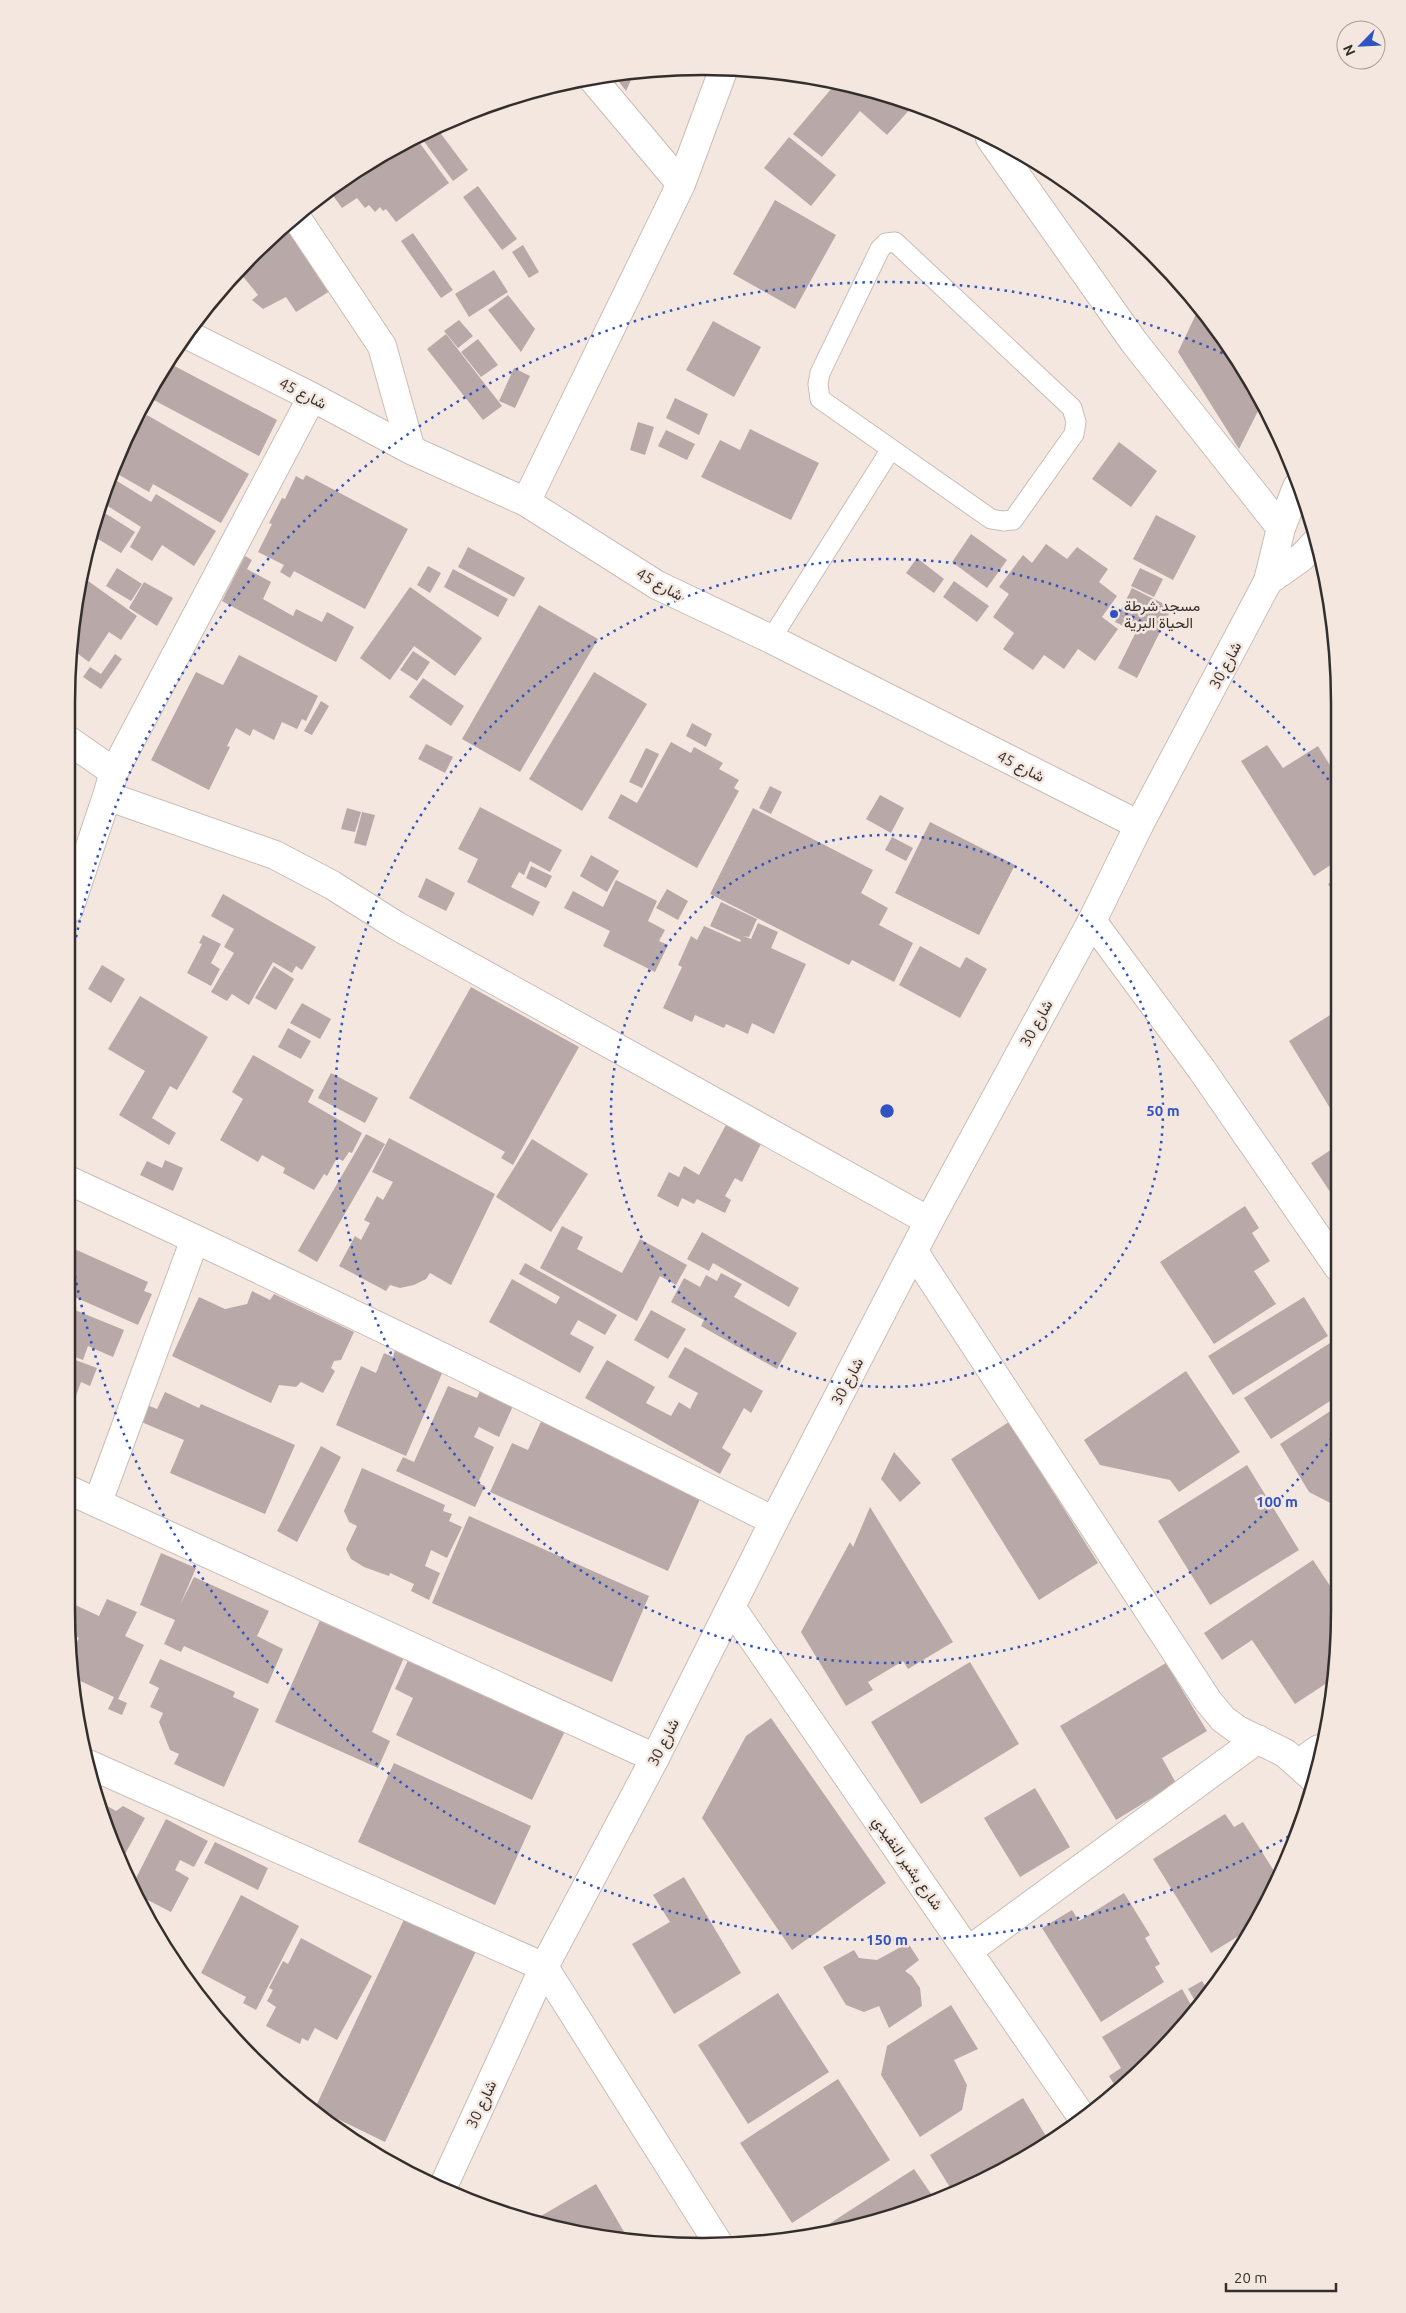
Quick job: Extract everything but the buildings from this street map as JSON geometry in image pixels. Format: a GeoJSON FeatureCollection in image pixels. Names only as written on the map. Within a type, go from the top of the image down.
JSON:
{"type":"FeatureCollection","features":[{"type":"Feature","properties":{"kind":"street"},"geometry":{"type":"LineString","coordinates":[[526,502],[681,184],[721,75]]}},
{"type":"Feature","properties":{"kind":"street"},"geometry":{"type":"LineString","coordinates":[[597,84],[681,184]]}},
{"type":"Feature","properties":{"kind":"street"},"geometry":{"type":"LineString","coordinates":[[998,149],[1134,342],[1281,528]]}},
{"type":"Feature","properties":{"kind":"street"},"geometry":{"type":"LineString","coordinates":[[300,222],[382,346],[411,450]]}},
{"type":"Feature","properties":{"kind":"street","name":"شارع 45"},"geometry":{"type":"LineString","coordinates":[[193,338],[312,397],[411,450],[526,502],[657,585],[771,639],[1139,825]]}},
{"type":"Feature","properties":{"kind":"street"},"geometry":{"type":"LineString","coordinates":[[75,892],[110,784],[312,397]]}},
{"type":"Feature","properties":{"kind":"street","name":"شارع 30"},"geometry":{"type":"LineString","coordinates":[[446,2182],[544,1967],[655,1758],[774,1521],[929,1220],[1092,921],[1139,825],[1268,581],[1281,528],[1295,493]]}},
{"type":"Feature","properties":{"kind":"street","name":"شارع 30"},"geometry":{"type":"LineString","coordinates":[[1268,581],[1302,557],[1312,547]]}},
{"type":"Feature","properties":{"kind":"street"},"geometry":{"type":"LineString","coordinates":[[75,747],[110,784],[275,855],[332,885],[398,926],[929,1220]]}},
{"type":"Feature","properties":{"kind":"street"},"geometry":{"type":"LineString","coordinates":[[1092,921],[1202,1070],[1331,1257]]}},
{"type":"Feature","properties":{"kind":"street"},"geometry":{"type":"LineString","coordinates":[[75,1183],[551,1409],[774,1521]]}},
{"type":"Feature","properties":{"kind":"street"},"geometry":{"type":"LineString","coordinates":[[98,1502],[195,1239]]}},
{"type":"Feature","properties":{"kind":"street"},"geometry":{"type":"LineString","coordinates":[[914,1252],[1208,1701],[1224,1719],[1238,1730],[1310,1764]]}},
{"type":"Feature","properties":{"kind":"street"},"geometry":{"type":"LineString","coordinates":[[75,1493],[655,1758]]}},
{"type":"Feature","properties":{"kind":"street","name":"شارع بشير النفيدي"},"geometry":{"type":"LineString","coordinates":[[732,1607],[1079,2112]]}},
{"type":"Feature","properties":{"kind":"street"},"geometry":{"type":"LineString","coordinates":[[968,1951],[1258,1739]]}},
{"type":"Feature","properties":{"kind":"street"},"geometry":{"type":"LineString","coordinates":[[95,1767],[544,1967],[715,2238]]}},
{"type":"Feature","properties":{"kind":"lane"},"geometry":{"type":"LineString","coordinates":[[895,242],[1072,408],[1076,422],[1074,434],[1013,520],[1003,521],[991,518],[892,449],[820,398],[818,384],[820,373],[880,249],[886,243],[895,242]]}},
{"type":"Feature","properties":{"kind":"lane"},"geometry":{"type":"LineString","coordinates":[[771,639],[892,449]]}},
{"type":"Feature","properties":{"kind":"place","name":"مسجد شرطة الحياة البرية"},"geometry":{"type":"Point","coordinates":[1114,614]}}]}
